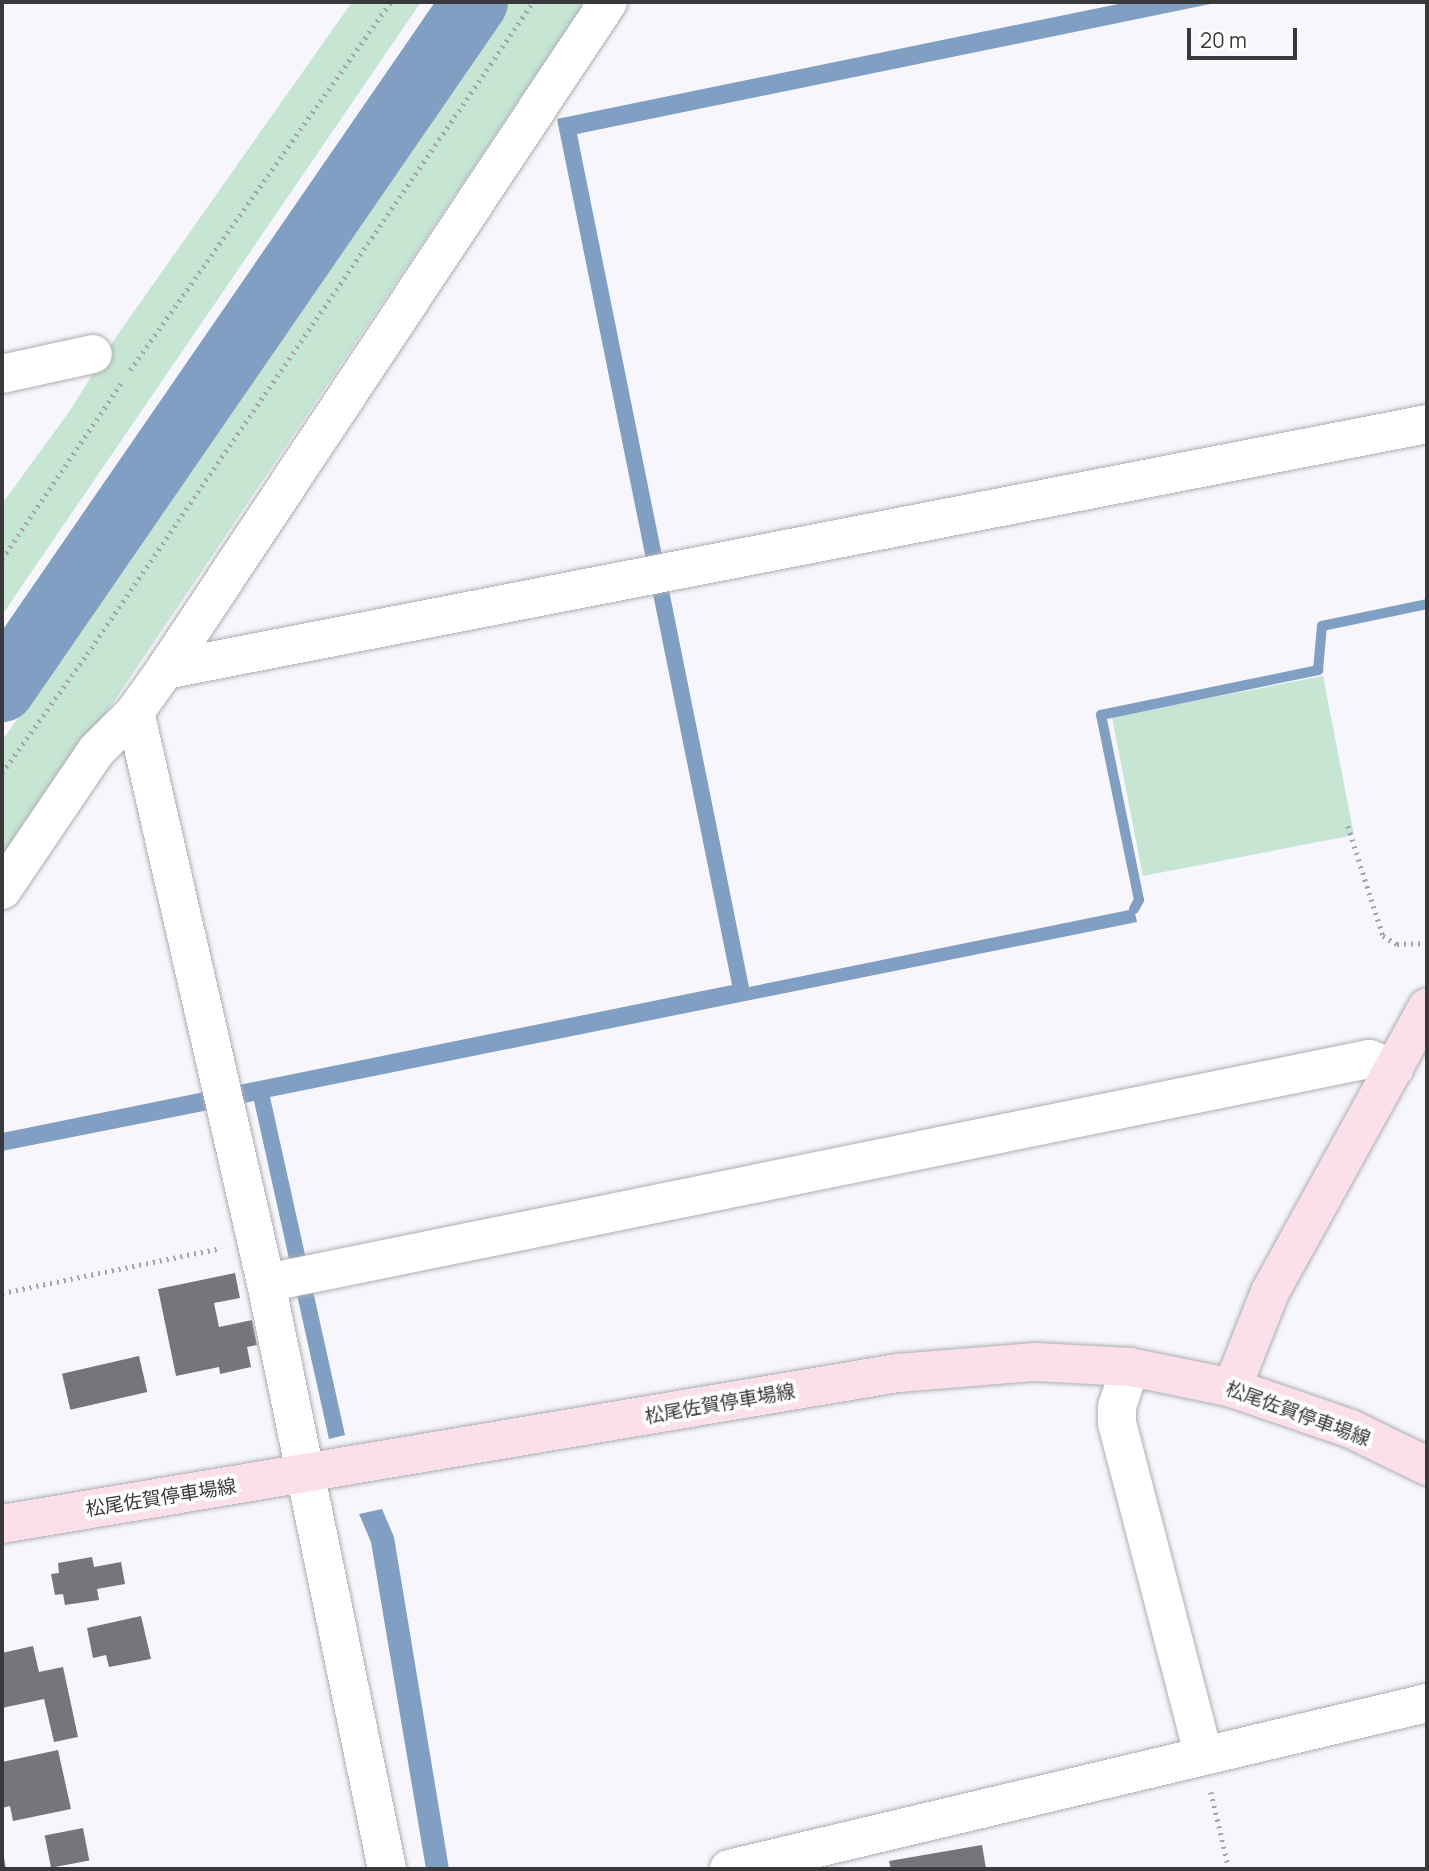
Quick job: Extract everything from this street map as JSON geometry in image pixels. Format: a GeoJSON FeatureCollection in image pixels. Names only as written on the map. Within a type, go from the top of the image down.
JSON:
{"type":"FeatureCollection","features":[{"type":"Feature","properties":{"kind":"main road"},"geometry":{"type":"LineString","coordinates":[[1233,1388],[1270,1292],[1427,1008]]}},
{"type":"Feature","properties":{"kind":"main road","name":"松尾佐賀停車場線"},"geometry":{"type":"LineString","coordinates":[[2,1524],[898,1373],[1036,1362],[1130,1367],[1233,1388],[1351,1429],[1427,1466]]}},
{"type":"Feature","properties":{"kind":"street"},"geometry":{"type":"LineString","coordinates":[[2,890],[96,751],[135,712],[164,670],[608,2]]}},
{"type":"Feature","properties":{"kind":"street"},"geometry":{"type":"LineString","coordinates":[[2,374],[93,354]]}},
{"type":"Feature","properties":{"kind":"street"},"geometry":{"type":"LineString","coordinates":[[164,670],[1427,424]]}},
{"type":"Feature","properties":{"kind":"street"},"geometry":{"type":"LineString","coordinates":[[135,712],[256,1241],[288,1279],[306,1474],[387,1869]]}},
{"type":"Feature","properties":{"kind":"street"},"geometry":{"type":"LineString","coordinates":[[288,1279],[1369,1059],[1394,1068]]}},
{"type":"Feature","properties":{"kind":"street"},"geometry":{"type":"LineString","coordinates":[[1130,1367],[1117,1407],[1117,1423],[1203,1754]]}},
{"type":"Feature","properties":{"kind":"street"},"geometry":{"type":"LineString","coordinates":[[729,1869],[1203,1754],[1427,1703]]}},
{"type":"Feature","properties":{"kind":"path"},"geometry":{"type":"LineString","coordinates":[[2,559],[122,381],[391,2]]}},
{"type":"Feature","properties":{"kind":"path"},"geometry":{"type":"LineString","coordinates":[[2,773],[87,654],[533,2]]}},
{"type":"Feature","properties":{"kind":"path"},"geometry":{"type":"LineString","coordinates":[[1348,827],[1383,936],[1397,944],[1427,943]]}},
{"type":"Feature","properties":{"kind":"path"},"geometry":{"type":"LineString","coordinates":[[2,1293],[256,1241]]}},
{"type":"Feature","properties":{"kind":"path"},"geometry":{"type":"LineString","coordinates":[[1203,1754],[1229,1869]]}},
{"type":"Feature","properties":{"kind":"green space"},"geometry":{"type":"Polygon","coordinates":[[[352,2],[421,2],[2,615],[2,504],[69,412],[116,337],[352,2]]]}},
{"type":"Feature","properties":{"kind":"green space"},"geometry":{"type":"Polygon","coordinates":[[[507,2],[585,2],[119,694],[2,861],[2,741],[507,2]]]}},
{"type":"Feature","properties":{"kind":"green space"},"geometry":{"type":"Polygon","coordinates":[[[1323,676],[1354,835],[1143,876],[1112,717],[1323,676]]]}},
{"type":"Feature","properties":{"kind":"water"},"geometry":{"type":"Polygon","coordinates":[[[1128,2],[1220,2],[577,134],[749,987],[1134,909],[1137,922],[270,1097],[345,1435],[329,1439],[254,1101],[2,1151],[2,1133],[732,985],[557,119],[1128,2]]]}},
{"type":"Feature","properties":{"kind":"water"},"geometry":{"type":"Polygon","coordinates":[[[382,1509],[394,1537],[449,1869],[426,1869],[371,1542],[359,1514],[382,1509]]]}},
{"type":"Feature","properties":{"kind":"building"},"geometry":{"type":"Polygon","coordinates":[[[235,1273],[240,1298],[214,1303],[219,1327],[252,1320],[257,1345],[247,1347],[251,1367],[220,1374],[219,1367],[176,1376],[158,1289],[235,1273]]]}},
{"type":"Feature","properties":{"kind":"building"},"geometry":{"type":"Polygon","coordinates":[[[139,1356],[147,1392],[70,1410],[62,1374],[139,1356]]]}},
{"type":"Feature","properties":{"kind":"building"},"geometry":{"type":"Polygon","coordinates":[[[92,1557],[94,1567],[121,1562],[125,1584],[97,1589],[99,1600],[65,1605],[63,1594],[55,1595],[51,1574],[59,1573],[58,1563],[92,1557]]]}},
{"type":"Feature","properties":{"kind":"building"},"geometry":{"type":"Polygon","coordinates":[[[141,1616],[151,1659],[109,1667],[106,1655],[93,1658],[87,1628],[141,1616]]]}},
{"type":"Feature","properties":{"kind":"building"},"geometry":{"type":"Polygon","coordinates":[[[33,1646],[39,1672],[63,1667],[78,1737],[54,1742],[44,1699],[2,1708],[2,1653],[33,1646]]]}},
{"type":"Feature","properties":{"kind":"building"},"geometry":{"type":"Polygon","coordinates":[[[58,1750],[71,1809],[13,1821],[10,1806],[2,1808],[2,1762],[58,1750]]]}},
{"type":"Feature","properties":{"kind":"building"},"geometry":{"type":"Polygon","coordinates":[[[83,1828],[89,1860],[51,1868],[45,1835],[83,1828]]]}},
{"type":"Feature","properties":{"kind":"building"},"geometry":{"type":"Polygon","coordinates":[[[982,1845],[986,1869],[891,1869],[889,1861],[982,1845]]]}},
{"type":"Feature","properties":{"kind":"building"},"geometry":{"type":"Polygon","coordinates":[[[3,1852],[6,1869],[2,1869],[3,1852]]]}},
{"type":"Feature","properties":{"kind":"waterway"},"geometry":{"type":"LineString","coordinates":[[2,689],[475,2]]}},
{"type":"Feature","properties":{"kind":"waterway"},"geometry":{"type":"LineString","coordinates":[[1134,909],[1139,900],[1101,715],[1318,670],[1322,626],[1427,604]]}}]}
